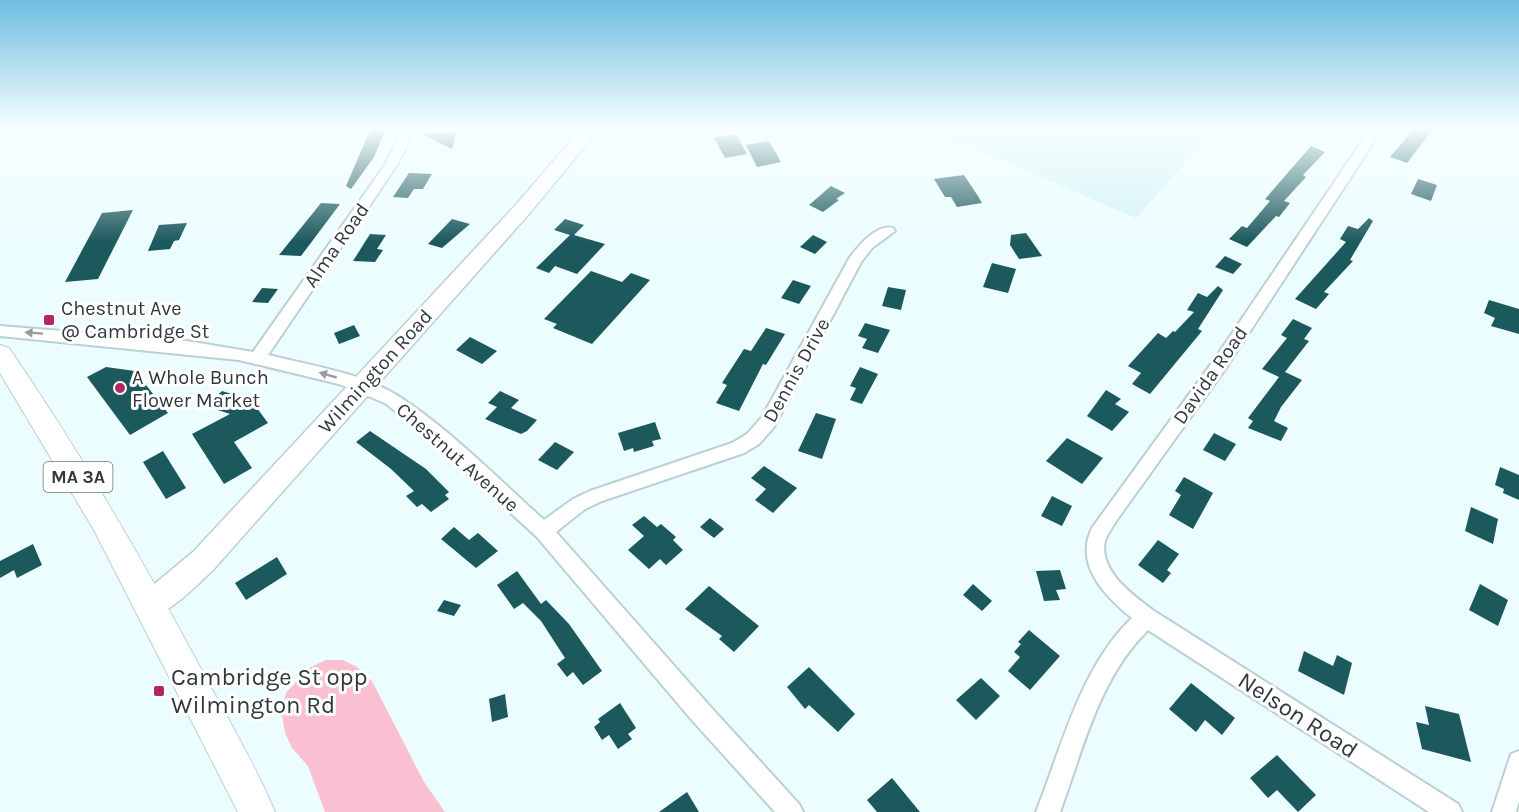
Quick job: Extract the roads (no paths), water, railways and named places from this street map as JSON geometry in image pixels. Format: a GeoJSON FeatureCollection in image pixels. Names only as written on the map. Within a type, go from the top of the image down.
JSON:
{"type":"FeatureCollection","features":[{"type":"Feature","properties":{"kind":"main road","name":"Wilmington Road"},"geometry":{"type":"LineString","coordinates":[[150,605],[182,582],[203,561],[560,166]]}},
{"type":"Feature","properties":{"kind":"main road","name":"MA 3A"},"geometry":{"type":"LineString","coordinates":[[0,354],[71,466],[150,605],[257,812]]}},
{"type":"Feature","properties":{"kind":"street","name":"Alma Road"},"geometry":{"type":"LineString","coordinates":[[258,357],[390,166]]}},
{"type":"Feature","properties":{"kind":"street","name":"Davida Road"},"geometry":{"type":"LineString","coordinates":[[1147,618],[1119,594],[1104,575],[1096,553],[1097,538],[1110,515],[1220,364],[1352,166]]}},
{"type":"Feature","properties":{"kind":"street","name":"Dennis Drive"},"geometry":{"type":"LineString","coordinates":[[544,531],[579,504],[596,496],[730,452],[753,440],[768,422],[855,260],[867,244],[888,231]]}},
{"type":"Feature","properties":{"kind":"street","name":"Chestnut Avenue"},"geometry":{"type":"LineString","coordinates":[[0,331],[187,346],[258,357],[361,385],[406,408],[544,531],[699,711],[792,812]]}},
{"type":"Feature","properties":{"kind":"street"},"geometry":{"type":"LineString","coordinates":[[1048,812],[1080,729],[1108,666],[1128,635],[1147,618]]}},
{"type":"Feature","properties":{"kind":"street","name":"Nelson Road"},"geometry":{"type":"LineString","coordinates":[[1147,618],[1450,812]]}},
{"type":"Feature","properties":{"kind":"street"},"geometry":{"type":"LineString","coordinates":[[1504,812],[1519,762]]}},
{"type":"Feature","properties":{"kind":"place","name":"Chestnut Ave @ Cambridge St"},"geometry":{"type":"Point","coordinates":[49,320]}},
{"type":"Feature","properties":{"kind":"place","name":"A Whole Bunch Flower Market"},"geometry":{"type":"Point","coordinates":[120,388]}},
{"type":"Feature","properties":{"kind":"place","name":"Cambridge St opp Wilmington Rd"},"geometry":{"type":"Point","coordinates":[159,691]}}]}
